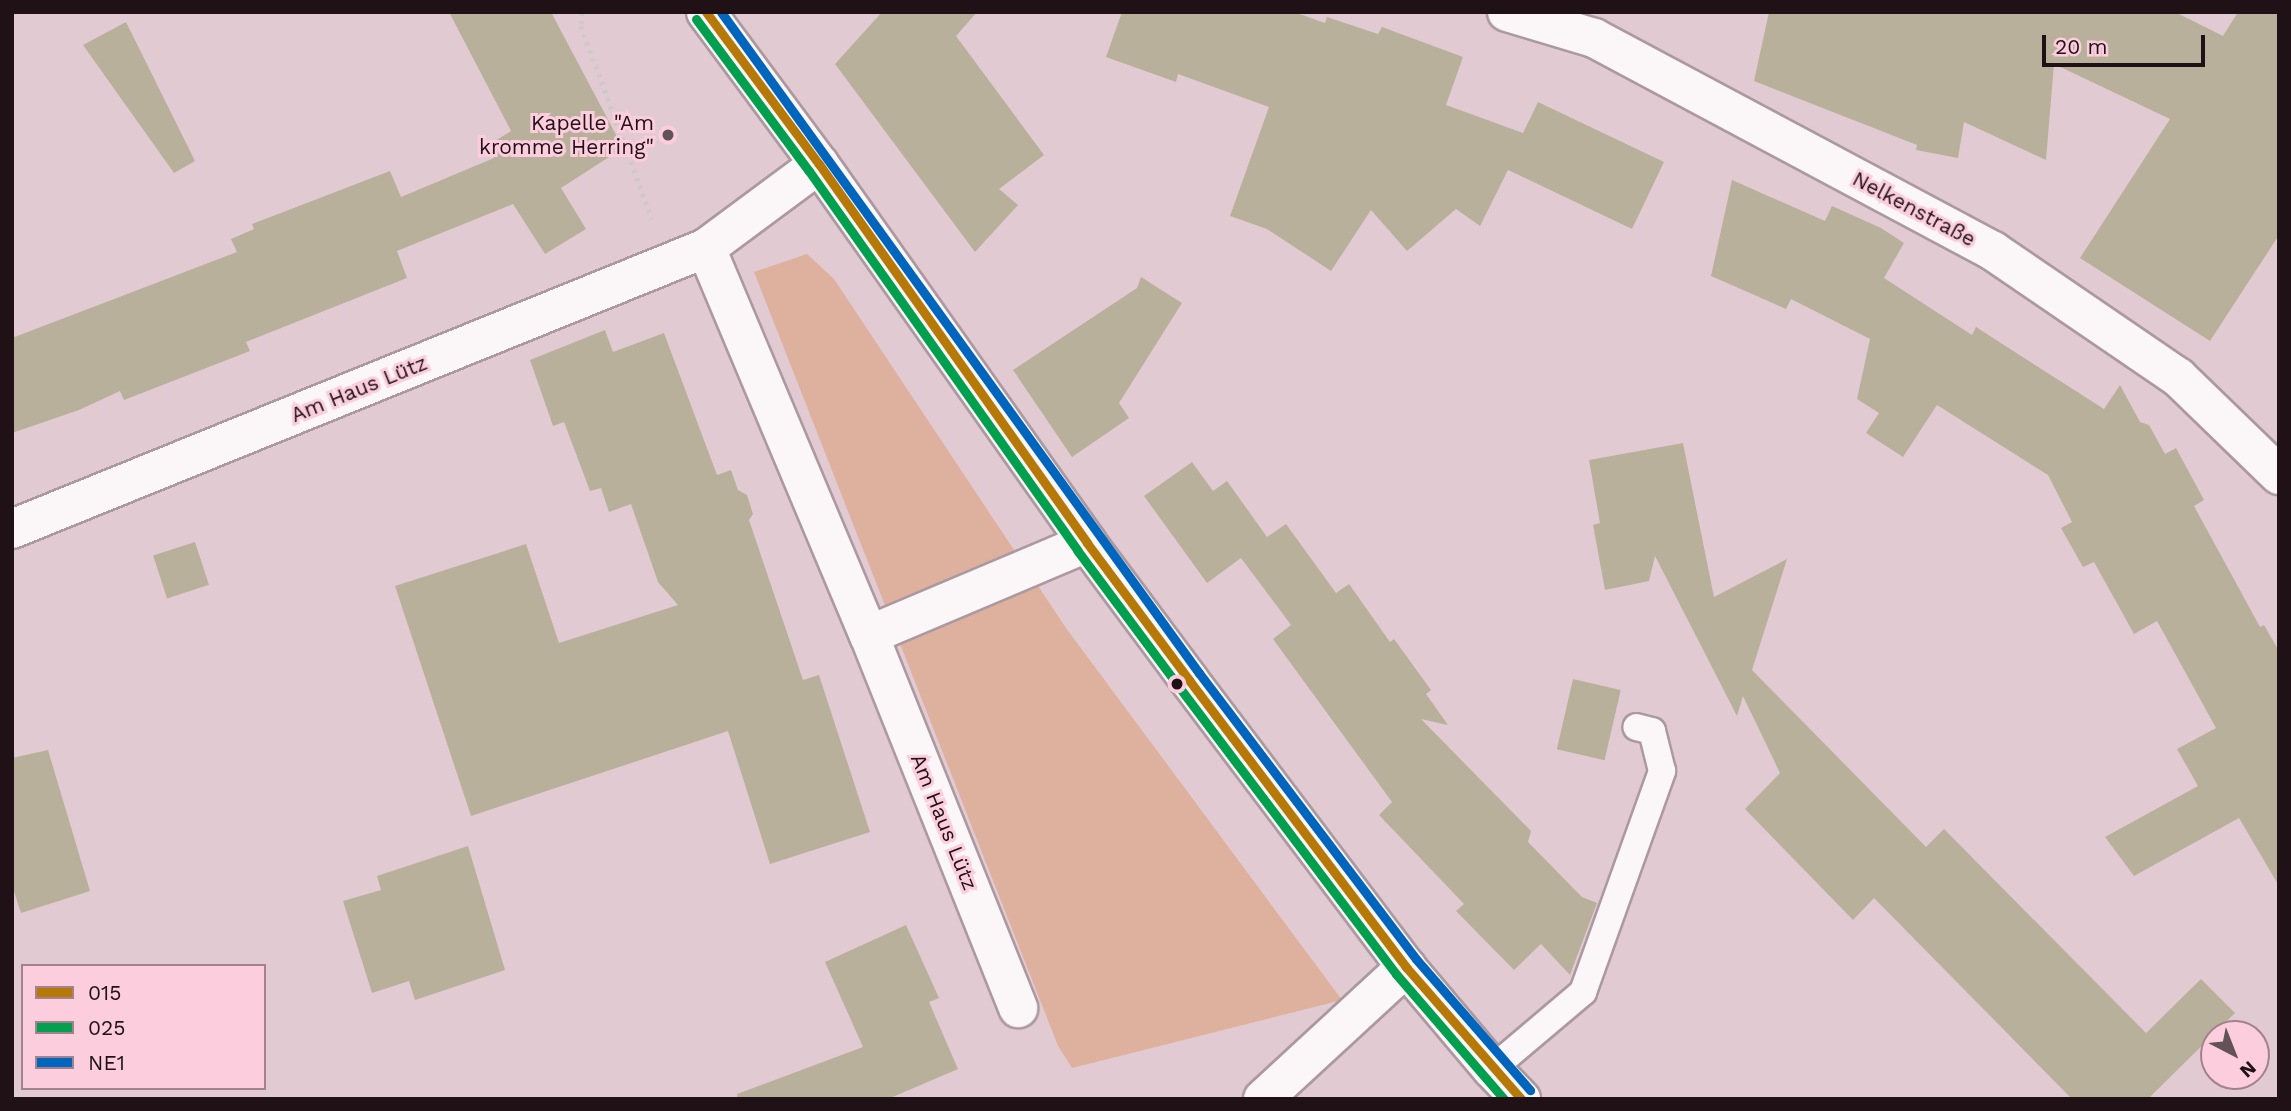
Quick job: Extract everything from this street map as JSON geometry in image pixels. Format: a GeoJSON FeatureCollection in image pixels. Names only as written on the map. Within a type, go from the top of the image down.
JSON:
{"type":"FeatureCollection","features":[{"type":"Feature","properties":{"kind":"street"},"geometry":{"type":"LineString","coordinates":[[706,12],[819,164],[1087,543],[1406,967],[1492,1069],[1521,1099]]}},
{"type":"Feature","properties":{"kind":"street","name":"Nelkenstraße"},"geometry":{"type":"LineString","coordinates":[[1507,12],[1594,38],[1993,251],[2178,377],[2279,475]]}},
{"type":"Feature","properties":{"kind":"street","name":"Am Haus Lütz"},"geometry":{"type":"LineString","coordinates":[[12,529],[706,248],[819,164]]}},
{"type":"Feature","properties":{"kind":"street","name":"Am Haus Lütz"},"geometry":{"type":"LineString","coordinates":[[706,248],[869,635],[1018,1008]]}},
{"type":"Feature","properties":{"kind":"street"},"geometry":{"type":"LineString","coordinates":[[869,635],[1087,543]]}},
{"type":"Feature","properties":{"kind":"street"},"geometry":{"type":"LineString","coordinates":[[1263,1099],[1406,967]]}},
{"type":"Feature","properties":{"kind":"lane"},"geometry":{"type":"LineString","coordinates":[[1492,1069],[1583,992],[1662,771],[1652,731],[1636,727]]}},
{"type":"Feature","properties":{"kind":"path"},"geometry":{"type":"LineString","coordinates":[[582,12],[581,26],[668,264]]}},
{"type":"Feature","properties":{"kind":"shaded area"},"geometry":{"type":"Polygon","coordinates":[[[807,254],[834,279],[1066,628],[1342,1000],[1072,1068],[1058,1046],[754,272],[807,254]]]}},
{"type":"Feature","properties":{"kind":"building"},"geometry":{"type":"Polygon","coordinates":[[[449,12],[551,12],[623,148],[561,188],[586,229],[545,254],[513,204],[397,251],[407,278],[246,342],[250,351],[124,400],[120,391],[79,410],[12,433],[12,338],[237,252],[231,239],[254,229],[252,224],[390,171],[401,197],[494,158],[487,146],[511,131],[449,12]]]}},
{"type":"Feature","properties":{"kind":"building"},"geometry":{"type":"Polygon","coordinates":[[[882,12],[977,12],[956,36],[1044,155],[999,189],[1018,205],[975,252],[835,64],[882,12]]]}},
{"type":"Feature","properties":{"kind":"building"},"geometry":{"type":"Polygon","coordinates":[[[1122,12],[1294,12],[1325,23],[1327,17],[1378,34],[1382,27],[1463,57],[1446,105],[1523,133],[1538,102],[1664,162],[1632,229],[1508,170],[1480,226],[1456,209],[1407,251],[1371,210],[1331,271],[1267,229],[1230,216],[1269,107],[1178,74],[1176,82],[1106,57],[1122,12]]]}},
{"type":"Feature","properties":{"kind":"building"},"geometry":{"type":"Polygon","coordinates":[[[1769,12],[2175,12],[2223,36],[2238,12],[2279,12],[2279,235],[2210,341],[2080,258],[2170,119],[2054,64],[2046,160],[1964,122],[1958,158],[1916,150],[1917,145],[1754,81],[1769,12]]]}},
{"type":"Feature","properties":{"kind":"building"},"geometry":{"type":"Polygon","coordinates":[[[126,22],[195,161],[174,173],[83,45],[126,22]]]}},
{"type":"Feature","properties":{"kind":"building"},"geometry":{"type":"Polygon","coordinates":[[[1732,180],[1825,221],[1832,206],[1881,228],[1904,243],[1884,278],[1972,335],[1976,327],[2104,409],[2120,385],[2140,422],[2149,425],[2165,454],[2176,448],[2204,500],[2194,506],[2260,627],[2264,625],[2279,651],[2279,886],[2239,818],[2134,876],[2105,837],[2198,786],[2177,749],[2216,728],[2157,621],[2134,634],[2094,562],[2083,567],[2061,528],[2072,522],[2048,475],[1937,405],[1903,457],[1866,433],[1879,413],[1857,399],[1870,339],[1791,299],[1786,309],[1711,276],[1732,180]]]}},
{"type":"Feature","properties":{"kind":"building"},"geometry":{"type":"Polygon","coordinates":[[[1141,277],[1182,303],[1119,403],[1129,418],[1072,457],[1013,370],[1137,288],[1141,277]]]}},
{"type":"Feature","properties":{"kind":"building"},"geometry":{"type":"Polygon","coordinates":[[[605,330],[613,352],[664,333],[717,475],[731,470],[738,490],[747,495],[753,514],[749,520],[803,680],[819,675],[870,832],[770,864],[728,731],[471,816],[395,586],[526,544],[559,643],[678,605],[658,582],[631,504],[609,512],[601,488],[590,491],[564,422],[553,426],[530,360],[605,330]]]}},
{"type":"Feature","properties":{"kind":"building"},"geometry":{"type":"Polygon","coordinates":[[[1683,443],[1714,597],[1787,559],[1752,670],[1926,847],[1944,829],[2146,1033],[2201,979],[2235,1013],[2228,1020],[2200,1020],[2200,1048],[2148,1099],[2072,1099],[1874,898],[1853,920],[1745,809],[1780,773],[1743,696],[1737,716],[1655,556],[1649,581],[1605,590],[1593,525],[1600,523],[1589,460],[1683,443]]]}},
{"type":"Feature","properties":{"kind":"building"},"geometry":{"type":"Polygon","coordinates":[[[1192,462],[1213,491],[1227,481],[1267,537],[1286,524],[1336,593],[1349,584],[1390,642],[1394,639],[1431,690],[1426,694],[1448,725],[1421,719],[1531,831],[1528,842],[1582,897],[1597,903],[1570,975],[1541,944],[1514,970],[1456,911],[1464,904],[1379,815],[1392,802],[1273,639],[1291,625],[1241,558],[1207,583],[1144,496],[1192,462]]]}},
{"type":"Feature","properties":{"kind":"building"},"geometry":{"type":"Polygon","coordinates":[[[195,542],[209,585],[167,598],[153,556],[195,542]]]}},
{"type":"Feature","properties":{"kind":"building"},"geometry":{"type":"Polygon","coordinates":[[[1573,679],[1621,690],[1605,760],[1557,749],[1573,679]]]}},
{"type":"Feature","properties":{"kind":"building"},"geometry":{"type":"Polygon","coordinates":[[[48,750],[90,891],[21,913],[12,885],[12,758],[48,750]]]}},
{"type":"Feature","properties":{"kind":"building"},"geometry":{"type":"Polygon","coordinates":[[[468,846],[505,970],[415,1000],[409,981],[372,993],[343,901],[381,890],[377,876],[468,846]]]}},
{"type":"Feature","properties":{"kind":"building"},"geometry":{"type":"Polygon","coordinates":[[[906,925],[939,998],[929,1002],[958,1069],[888,1099],[738,1099],[737,1094],[863,1047],[825,962],[906,925]]]}},
{"type":"Feature","properties":{"kind":"transit line","name":"015"},"geometry":{"type":"LineString","coordinates":[[706,12],[819,164],[1087,543],[1189,680],[1406,967],[1521,1099]]}},
{"type":"Feature","properties":{"kind":"transit line","name":"NE1"},"geometry":{"type":"LineString","coordinates":[[721,12],[1199,673],[1416,959],[1530,1090]]}},
{"type":"Feature","properties":{"kind":"transit line","name":"025"},"geometry":{"type":"LineString","coordinates":[[696,19],[809,171],[1077,550],[1179,687],[1396,974],[1504,1099]]}},
{"type":"Feature","properties":{"kind":"place","name":"Kapelle \"Am kromme Herring\""},"geometry":{"type":"Point","coordinates":[668,135]}}]}
